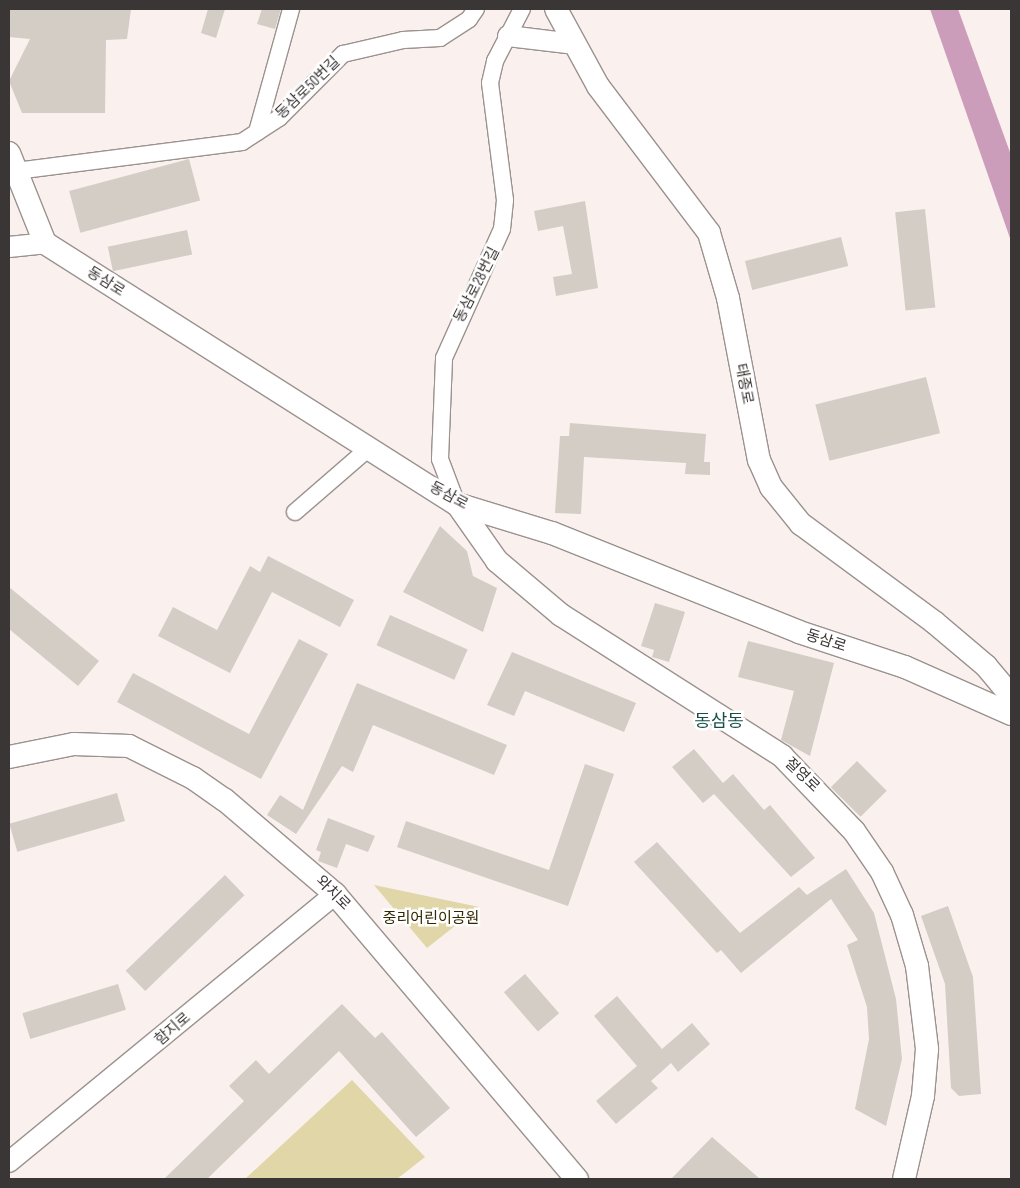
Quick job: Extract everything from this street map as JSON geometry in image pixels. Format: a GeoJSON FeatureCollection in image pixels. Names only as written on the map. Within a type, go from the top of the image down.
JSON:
{"type":"FeatureCollection","features":[{"type":"Feature","properties":{"kind":"main road","name":"태종로"},"geometry":{"type":"LineString","coordinates":[[556,9],[598,86],[709,232],[728,298],[759,460],[771,486],[800,524],[934,622],[986,666],[1011,696]]}},
{"type":"Feature","properties":{"kind":"main road"},"geometry":{"type":"LineString","coordinates":[[12,162],[45,243]]}},
{"type":"Feature","properties":{"kind":"main road","name":"동삼로"},"geometry":{"type":"LineString","coordinates":[[45,243],[457,504],[552,533],[799,632],[913,670],[1011,714]]}},
{"type":"Feature","properties":{"kind":"main road","name":"절영로"},"geometry":{"type":"LineString","coordinates":[[457,504],[497,561],[561,615],[782,756],[854,831],[882,872],[902,915],[917,966],[927,1040],[923,1096],[904,1179]]}},
{"type":"Feature","properties":{"kind":"main road","name":"와치로"},"geometry":{"type":"LineString","coordinates":[[9,756],[44,747],[103,742],[149,753],[225,800],[335,894],[576,1179]]}},
{"type":"Feature","properties":{"kind":"street"},"geometry":{"type":"LineString","coordinates":[[257,132],[291,9]]}},
{"type":"Feature","properties":{"kind":"street","name":"동삼로50번길"},"geometry":{"type":"LineString","coordinates":[[12,162],[242,142],[279,118],[343,54],[402,40],[440,38],[469,19],[476,9]]}},
{"type":"Feature","properties":{"kind":"street","name":"동삼로28번길"},"geometry":{"type":"LineString","coordinates":[[457,504],[440,459],[444,358],[502,229],[505,200],[490,83],[508,36],[522,9]]}},
{"type":"Feature","properties":{"kind":"street"},"geometry":{"type":"LineString","coordinates":[[508,36],[574,44]]}},
{"type":"Feature","properties":{"kind":"street"},"geometry":{"type":"LineString","coordinates":[[9,247],[45,243]]}},
{"type":"Feature","properties":{"kind":"street"},"geometry":{"type":"LineString","coordinates":[[295,512],[369,448]]}},
{"type":"Feature","properties":{"kind":"street","name":"함지로"},"geometry":{"type":"LineString","coordinates":[[9,1162],[335,894]]}},
{"type":"Feature","properties":{"kind":"green space","name":"중리어린이공원"},"geometry":{"type":"Polygon","coordinates":[[[374,885],[479,907],[427,948],[374,885]]]}},
{"type":"Feature","properties":{"kind":"green space"},"geometry":{"type":"Polygon","coordinates":[[[352,1080],[425,1157],[397,1179],[245,1179],[352,1080]]]}},
{"type":"Feature","properties":{"kind":"shaded area"},"geometry":{"type":"Polygon","coordinates":[[[930,9],[958,9],[1011,155],[1011,241],[930,9]]]}},
{"type":"Feature","properties":{"kind":"building"},"geometry":{"type":"Polygon","coordinates":[[[9,9],[131,9],[127,39],[106,40],[105,113],[22,113],[9,81],[30,39],[9,37],[9,9]]]}},
{"type":"Feature","properties":{"kind":"building"},"geometry":{"type":"Polygon","coordinates":[[[208,9],[225,9],[216,38],[201,33],[208,9]]]}},
{"type":"Feature","properties":{"kind":"building"},"geometry":{"type":"Polygon","coordinates":[[[262,9],[281,9],[275,29],[257,24],[262,9]]]}},
{"type":"Feature","properties":{"kind":"building"},"geometry":{"type":"Polygon","coordinates":[[[189,159],[200,201],[80,233],[69,191],[189,159]]]}},
{"type":"Feature","properties":{"kind":"building"},"geometry":{"type":"Polygon","coordinates":[[[585,201],[598,288],[556,296],[553,277],[572,274],[563,226],[538,231],[534,211],[585,201]]]}},
{"type":"Feature","properties":{"kind":"building"},"geometry":{"type":"Polygon","coordinates":[[[925,209],[935,307],[906,311],[895,212],[925,209]]]}},
{"type":"Feature","properties":{"kind":"building"},"geometry":{"type":"Polygon","coordinates":[[[187,230],[192,254],[113,271],[108,247],[187,230]]]}},
{"type":"Feature","properties":{"kind":"building"},"geometry":{"type":"Polygon","coordinates":[[[841,237],[848,266],[752,290],[745,261],[841,237]]]}},
{"type":"Feature","properties":{"kind":"building"},"geometry":{"type":"Polygon","coordinates":[[[926,377],[940,433],[829,461],[815,405],[926,377]]]}},
{"type":"Feature","properties":{"kind":"building"},"geometry":{"type":"Polygon","coordinates":[[[570,423],[706,434],[704,462],[710,462],[710,475],[685,474],[686,463],[584,457],[581,514],[555,513],[560,436],[569,436],[570,423]]]}},
{"type":"Feature","properties":{"kind":"building"},"geometry":{"type":"Polygon","coordinates":[[[440,526],[467,551],[473,576],[497,588],[483,632],[403,592],[440,526]]]}},
{"type":"Feature","properties":{"kind":"building"},"geometry":{"type":"Polygon","coordinates":[[[268,556],[354,600],[340,627],[272,592],[230,673],[158,636],[173,607],[217,630],[250,566],[260,572],[268,556]]]}},
{"type":"Feature","properties":{"kind":"building"},"geometry":{"type":"Polygon","coordinates":[[[9,587],[99,661],[78,686],[9,629],[9,587]]]}},
{"type":"Feature","properties":{"kind":"building"},"geometry":{"type":"Polygon","coordinates":[[[655,603],[685,612],[669,662],[652,657],[654,650],[641,646],[655,603]]]}},
{"type":"Feature","properties":{"kind":"building"},"geometry":{"type":"Polygon","coordinates":[[[390,615],[468,650],[454,680],[377,645],[390,615]]]}},
{"type":"Feature","properties":{"kind":"building"},"geometry":{"type":"Polygon","coordinates":[[[299,639],[328,654],[261,779],[117,702],[133,673],[249,734],[299,639]]]}},
{"type":"Feature","properties":{"kind":"building"},"geometry":{"type":"Polygon","coordinates":[[[748,641],[834,663],[810,756],[781,740],[794,691],[738,677],[748,641]]]}},
{"type":"Feature","properties":{"kind":"building"},"geometry":{"type":"Polygon","coordinates":[[[512,652],[636,703],[624,732],[525,691],[514,716],[487,705],[512,652]]]}},
{"type":"Feature","properties":{"kind":"building"},"geometry":{"type":"Polygon","coordinates":[[[357,683],[507,745],[494,775],[373,725],[353,772],[342,766],[296,834],[267,815],[280,795],[303,810],[357,683]]]}},
{"type":"Feature","properties":{"kind":"building"},"geometry":{"type":"Polygon","coordinates":[[[694,749],[723,783],[733,774],[764,810],[770,805],[815,858],[791,877],[714,794],[703,803],[672,767],[694,749]]]}},
{"type":"Feature","properties":{"kind":"building"},"geometry":{"type":"Polygon","coordinates":[[[857,761],[887,791],[861,817],[831,787],[857,761]]]}},
{"type":"Feature","properties":{"kind":"building"},"geometry":{"type":"Polygon","coordinates":[[[585,764],[614,774],[568,906],[397,847],[406,821],[549,870],[585,764]]]}},
{"type":"Feature","properties":{"kind":"building"},"geometry":{"type":"Polygon","coordinates":[[[117,793],[125,821],[17,852],[9,824],[117,793]]]}},
{"type":"Feature","properties":{"kind":"building"},"geometry":{"type":"Polygon","coordinates":[[[328,818],[375,836],[368,852],[346,844],[337,868],[318,861],[321,852],[316,850],[328,818]]]}},
{"type":"Feature","properties":{"kind":"building"},"geometry":{"type":"Polygon","coordinates":[[[657,842],[740,933],[799,887],[807,895],[846,869],[874,913],[896,999],[902,1059],[886,1126],[855,1109],[869,1039],[867,1007],[847,945],[858,940],[831,899],[741,973],[721,950],[717,953],[634,862],[657,842]]]}},
{"type":"Feature","properties":{"kind":"building"},"geometry":{"type":"Polygon","coordinates":[[[225,875],[244,895],[145,991],[126,971],[225,875]]]}},
{"type":"Feature","properties":{"kind":"building"},"geometry":{"type":"Polygon","coordinates":[[[948,906],[973,977],[981,1094],[959,1096],[951,1088],[945,984],[921,916],[948,906]]]}},
{"type":"Feature","properties":{"kind":"building"},"geometry":{"type":"Polygon","coordinates":[[[525,974],[559,1013],[538,1032],[504,992],[525,974]]]}},
{"type":"Feature","properties":{"kind":"building"},"geometry":{"type":"Polygon","coordinates":[[[118,984],[126,1010],[30,1039],[22,1013],[118,984]]]}},
{"type":"Feature","properties":{"kind":"building"},"geometry":{"type":"Polygon","coordinates":[[[617,996],[662,1049],[692,1023],[710,1044],[678,1072],[671,1063],[651,1081],[658,1088],[616,1124],[596,1101],[637,1066],[594,1016],[617,996]]]}},
{"type":"Feature","properties":{"kind":"building"},"geometry":{"type":"Polygon","coordinates":[[[342,1004],[375,1038],[382,1032],[450,1108],[416,1137],[339,1051],[207,1179],[164,1179],[244,1101],[229,1086],[256,1060],[269,1074],[342,1004]]]}},
{"type":"Feature","properties":{"kind":"building"},"geometry":{"type":"Polygon","coordinates":[[[712,1137],[760,1179],[671,1179],[712,1137]]]}},
{"type":"Feature","properties":{"kind":"district","name":"동삼동"},"geometry":{"type":"Point","coordinates":[719,722]}}]}
